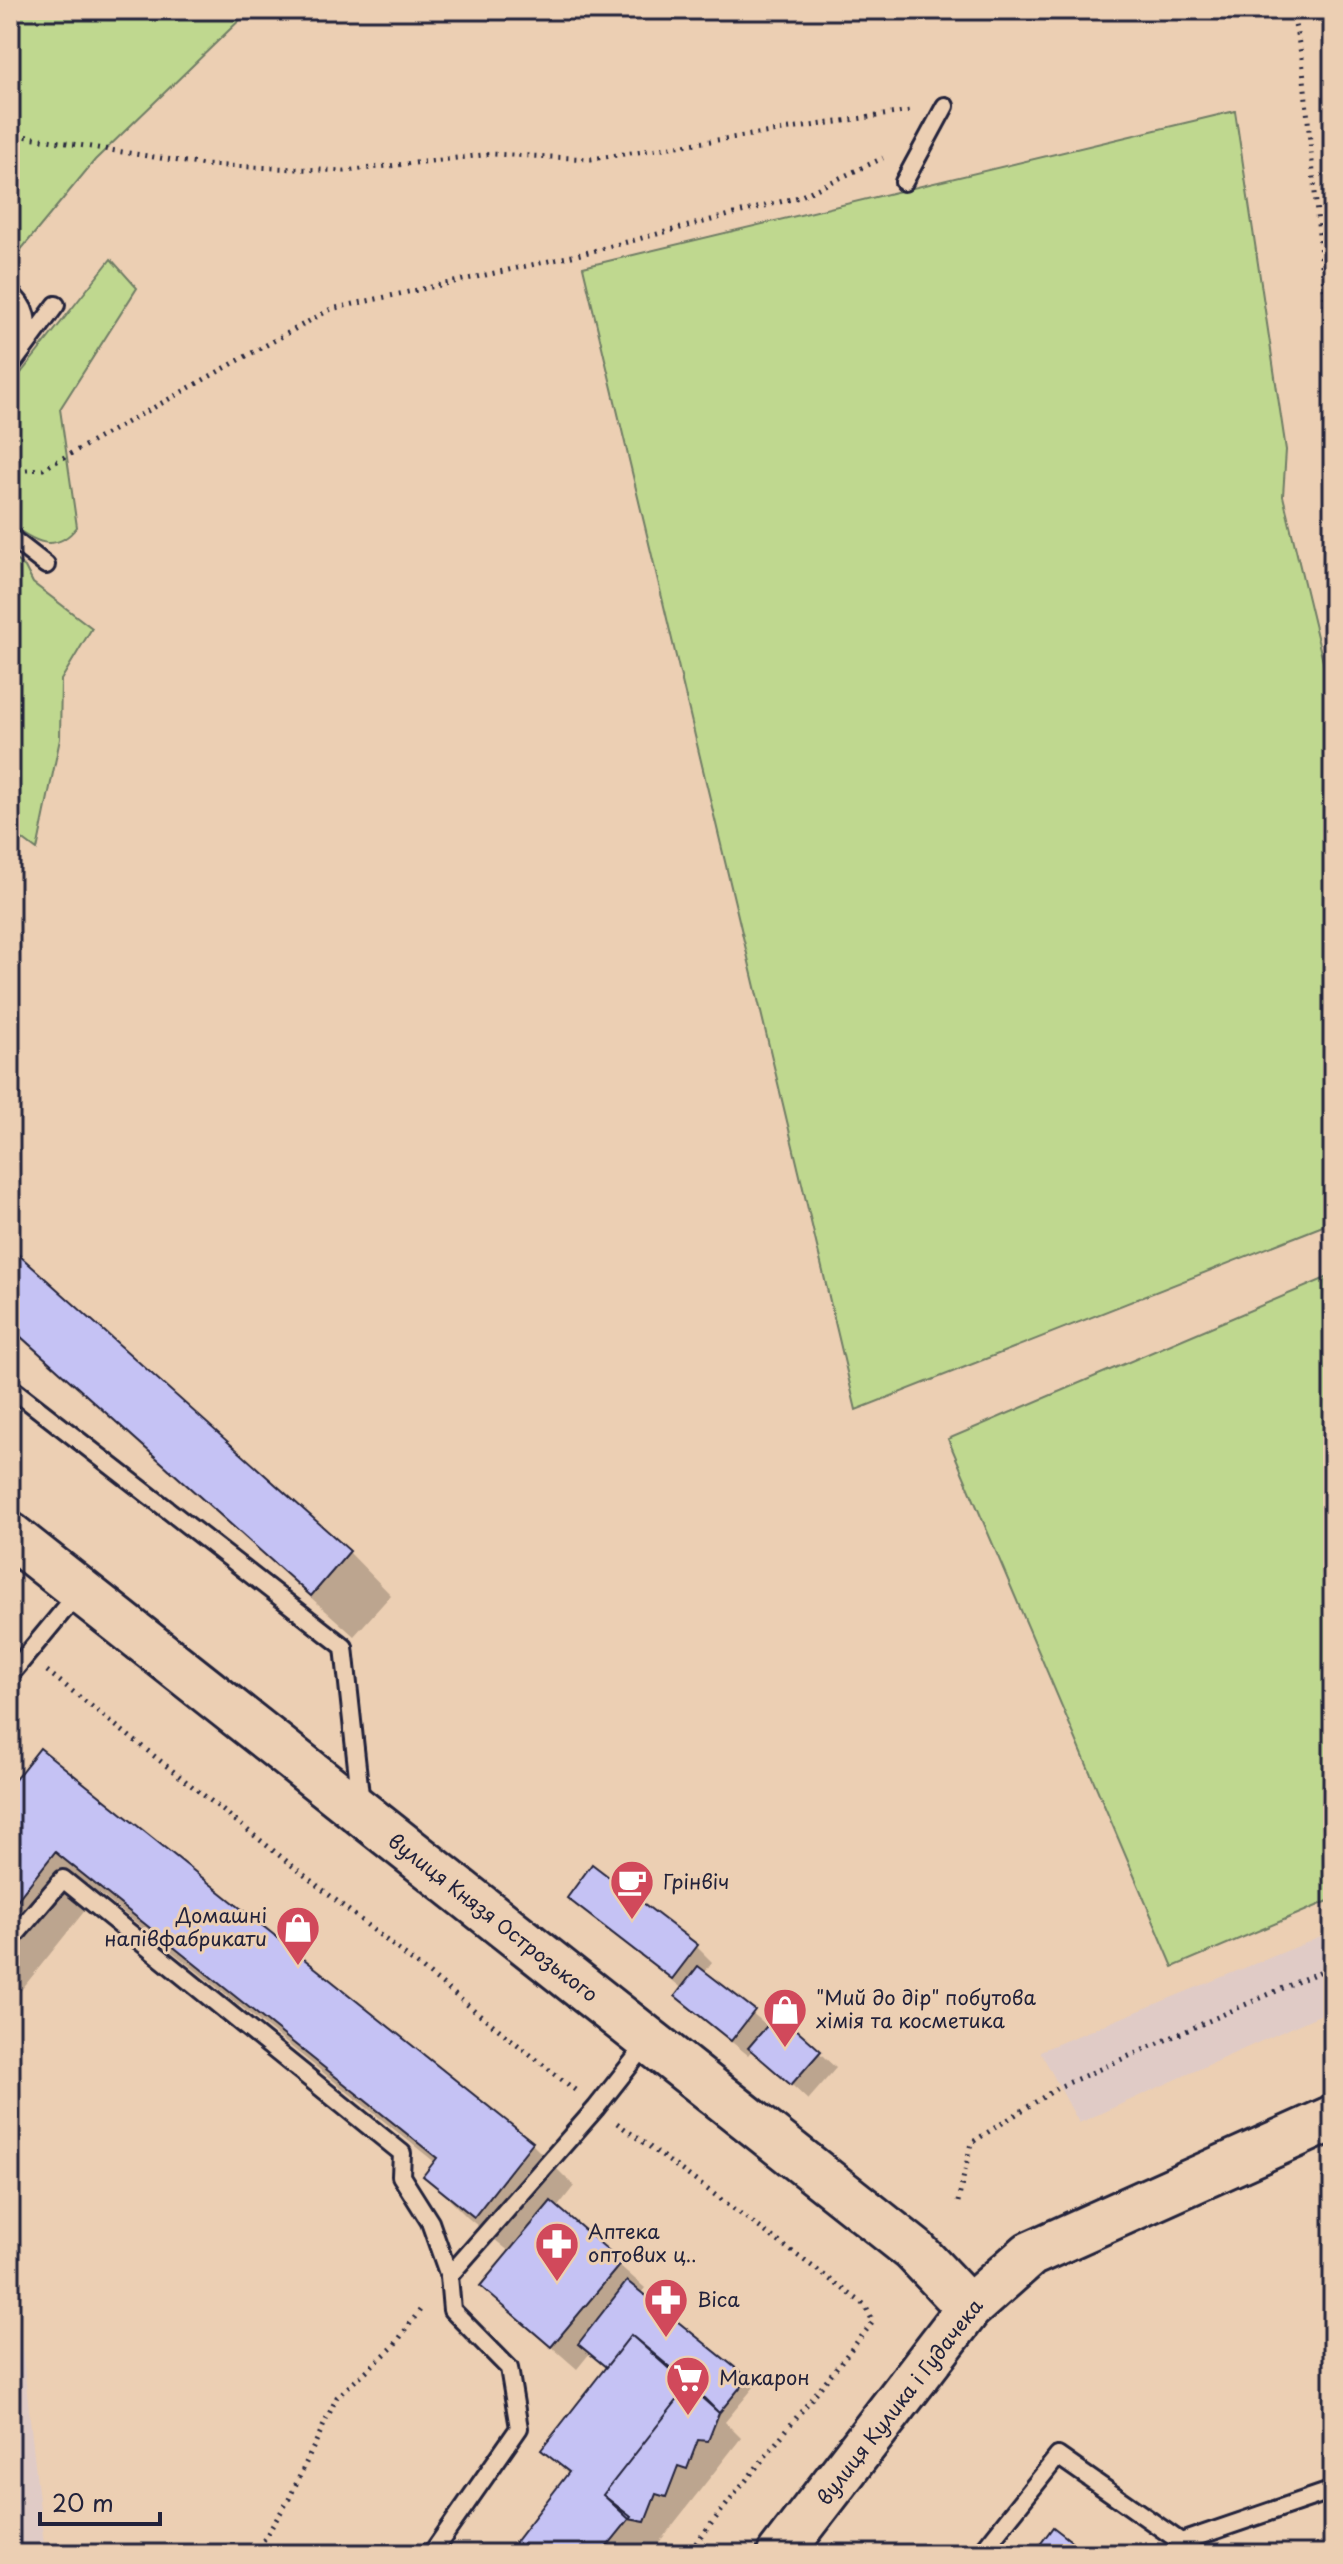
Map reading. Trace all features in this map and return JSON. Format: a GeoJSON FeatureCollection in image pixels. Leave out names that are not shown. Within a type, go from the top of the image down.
{"type":"FeatureCollection","features":[{"type":"Feature","properties":{"kind":"street","name":"вулиця Князя Острозького"},"geometry":{"type":"LineString","coordinates":[[10,1535],[914,2250],[969,2308]]}},
{"type":"Feature","properties":{"kind":"street","name":"вулиця Кулика і Гудачека"},"geometry":{"type":"LineString","coordinates":[[780,2554],[969,2308],[1030,2254],[1333,2118]]}},
{"type":"Feature","properties":{"kind":"lane"},"geometry":{"type":"LineString","coordinates":[[904,182],[945,106]]}},
{"type":"Feature","properties":{"kind":"lane"},"geometry":{"type":"LineString","coordinates":[[10,293],[20,301],[29,319],[27,345]]}},
{"type":"Feature","properties":{"kind":"lane"},"geometry":{"type":"LineString","coordinates":[[10,367],[56,305]]}},
{"type":"Feature","properties":{"kind":"lane"},"geometry":{"type":"LineString","coordinates":[[10,537],[46,565]]}},
{"type":"Feature","properties":{"kind":"lane"},"geometry":{"type":"LineString","coordinates":[[10,1387],[344,1647],[362,1814]]}},
{"type":"Feature","properties":{"kind":"lane"},"geometry":{"type":"LineString","coordinates":[[10,1675],[80,1591]]}},
{"type":"Feature","properties":{"kind":"lane"},"geometry":{"type":"LineString","coordinates":[[10,1941],[63,1879],[402,2153],[401,2176],[430,2222],[449,2276],[452,2310],[509,2368],[519,2428],[434,2550],[426,2554]]}},
{"type":"Feature","properties":{"kind":"lane"},"geometry":{"type":"LineString","coordinates":[[449,2276],[596,2108],[649,2041]]}},
{"type":"Feature","properties":{"kind":"lane"},"geometry":{"type":"LineString","coordinates":[[980,2554],[1058,2456],[1181,2542],[1333,2490]]}},
{"type":"Feature","properties":{"kind":"path"},"geometry":{"type":"LineString","coordinates":[[1292,10],[1302,58],[1333,380]]}},
{"type":"Feature","properties":{"kind":"path"},"geometry":{"type":"LineString","coordinates":[[10,134],[204,165],[345,171],[492,154],[591,159],[945,106]]}},
{"type":"Feature","properties":{"kind":"path"},"geometry":{"type":"LineString","coordinates":[[10,471],[43,469],[331,309],[581,254],[799,197],[888,155]]}},
{"type":"Feature","properties":{"kind":"path"},"geometry":{"type":"LineString","coordinates":[[25,1654],[596,2108],[865,2305],[873,2322],[687,2554]]}},
{"type":"Feature","properties":{"kind":"path"},"geometry":{"type":"LineString","coordinates":[[958,2202],[971,2143],[1059,2087],[1333,1966]]}},
{"type":"Feature","properties":{"kind":"path"},"geometry":{"type":"LineString","coordinates":[[255,2554],[289,2499],[337,2397],[393,2347],[449,2276]]}},
{"type":"Feature","properties":{"kind":"shaded area"},"geometry":{"type":"Polygon","coordinates":[[[1333,1932],[1333,2009],[1079,2123],[1040,2051],[1333,1932]]]}},
{"type":"Feature","properties":{"kind":"shaded area"},"geometry":{"type":"Polygon","coordinates":[[[10,2320],[20,2329],[45,2554],[10,2554],[10,2320]]]}},
{"type":"Feature","properties":{"kind":"green space"},"geometry":{"type":"Polygon","coordinates":[[[10,10],[250,10],[95,160],[10,263],[10,10]]]}},
{"type":"Feature","properties":{"kind":"green space"},"geometry":{"type":"Polygon","coordinates":[[[1235,111],[1286,450],[1283,496],[1333,703],[1333,1222],[856,1410],[583,267],[1235,111]]]}},
{"type":"Feature","properties":{"kind":"green space"},"geometry":{"type":"Polygon","coordinates":[[[111,259],[137,288],[60,409],[77,527],[61,541],[36,540],[10,524],[10,387],[111,259]]]}},
{"type":"Feature","properties":{"kind":"green space"},"geometry":{"type":"Polygon","coordinates":[[[10,556],[25,567],[33,583],[92,628],[61,680],[60,739],[37,850],[10,830],[10,556]]]}},
{"type":"Feature","properties":{"kind":"green space"},"geometry":{"type":"Polygon","coordinates":[[[1333,1275],[1333,1899],[1173,1967],[948,1439],[1333,1275]]]}},
{"type":"Feature","properties":{"kind":"building"},"geometry":{"type":"Polygon","coordinates":[[[10,1247],[350,1551],[311,1596],[10,1327],[10,1247]]]}},
{"type":"Feature","properties":{"kind":"building"},"geometry":{"type":"Polygon","coordinates":[[[40,1748],[533,2142],[474,2217],[423,2176],[437,2158],[55,1852],[10,1909],[10,1786],[40,1748]]]}},
{"type":"Feature","properties":{"kind":"building","name":"Грінвіч"},"geometry":{"type":"Polygon","coordinates":[[[592,1864],[698,1945],[672,1979],[567,1898],[592,1864]]]}},
{"type":"Feature","properties":{"kind":"building"},"geometry":{"type":"Polygon","coordinates":[[[698,1966],[755,2010],[731,2041],[675,1996],[698,1966]]]}},
{"type":"Feature","properties":{"kind":"building","name":"\"Мий до дір\" побутова хімія та косметика"},"geometry":{"type":"Polygon","coordinates":[[[778,2013],[821,2051],[791,2085],[748,2048],[778,2013]]]}},
{"type":"Feature","properties":{"kind":"building"},"geometry":{"type":"Polygon","coordinates":[[[551,2201],[622,2262],[551,2347],[480,2286],[551,2201]]]}},
{"type":"Feature","properties":{"kind":"building"},"geometry":{"type":"Polygon","coordinates":[[[627,2281],[748,2378],[719,2413],[631,2335],[606,2367],[578,2344],[627,2281]]]}},
{"type":"Feature","properties":{"kind":"building"},"geometry":{"type":"Polygon","coordinates":[[[631,2335],[690,2384],[603,2495],[631,2517],[601,2554],[506,2554],[569,2472],[541,2450],[631,2335]]]}},
{"type":"Feature","properties":{"kind":"building"},"geometry":{"type":"Polygon","coordinates":[[[690,2384],[719,2413],[708,2441],[698,2440],[687,2469],[678,2466],[666,2497],[656,2494],[645,2522],[629,2519],[603,2495],[690,2384]]]}},
{"type":"Feature","properties":{"kind":"building"},"geometry":{"type":"Polygon","coordinates":[[[1053,2527],[1088,2554],[1033,2554],[1053,2527]]]}},
{"type":"Feature","properties":{"kind":"place","name":"Грінвіч"},"geometry":{"type":"Point","coordinates":[632,1921]}},
{"type":"Feature","properties":{"kind":"place","name":"Домашні напівфабрикати"},"geometry":{"type":"Point","coordinates":[298,1967]}},
{"type":"Feature","properties":{"kind":"place","name":"\"Мий до дір\" побутова хімія та косметика"},"geometry":{"type":"Point","coordinates":[785,2049]}},
{"type":"Feature","properties":{"kind":"place","name":"Аптека оптових ц‥"},"geometry":{"type":"Point","coordinates":[557,2283]}},
{"type":"Feature","properties":{"kind":"place","name":"Віса"},"geometry":{"type":"Point","coordinates":[666,2339]}},
{"type":"Feature","properties":{"kind":"place","name":"Макарон"},"geometry":{"type":"Point","coordinates":[688,2417]}}]}
